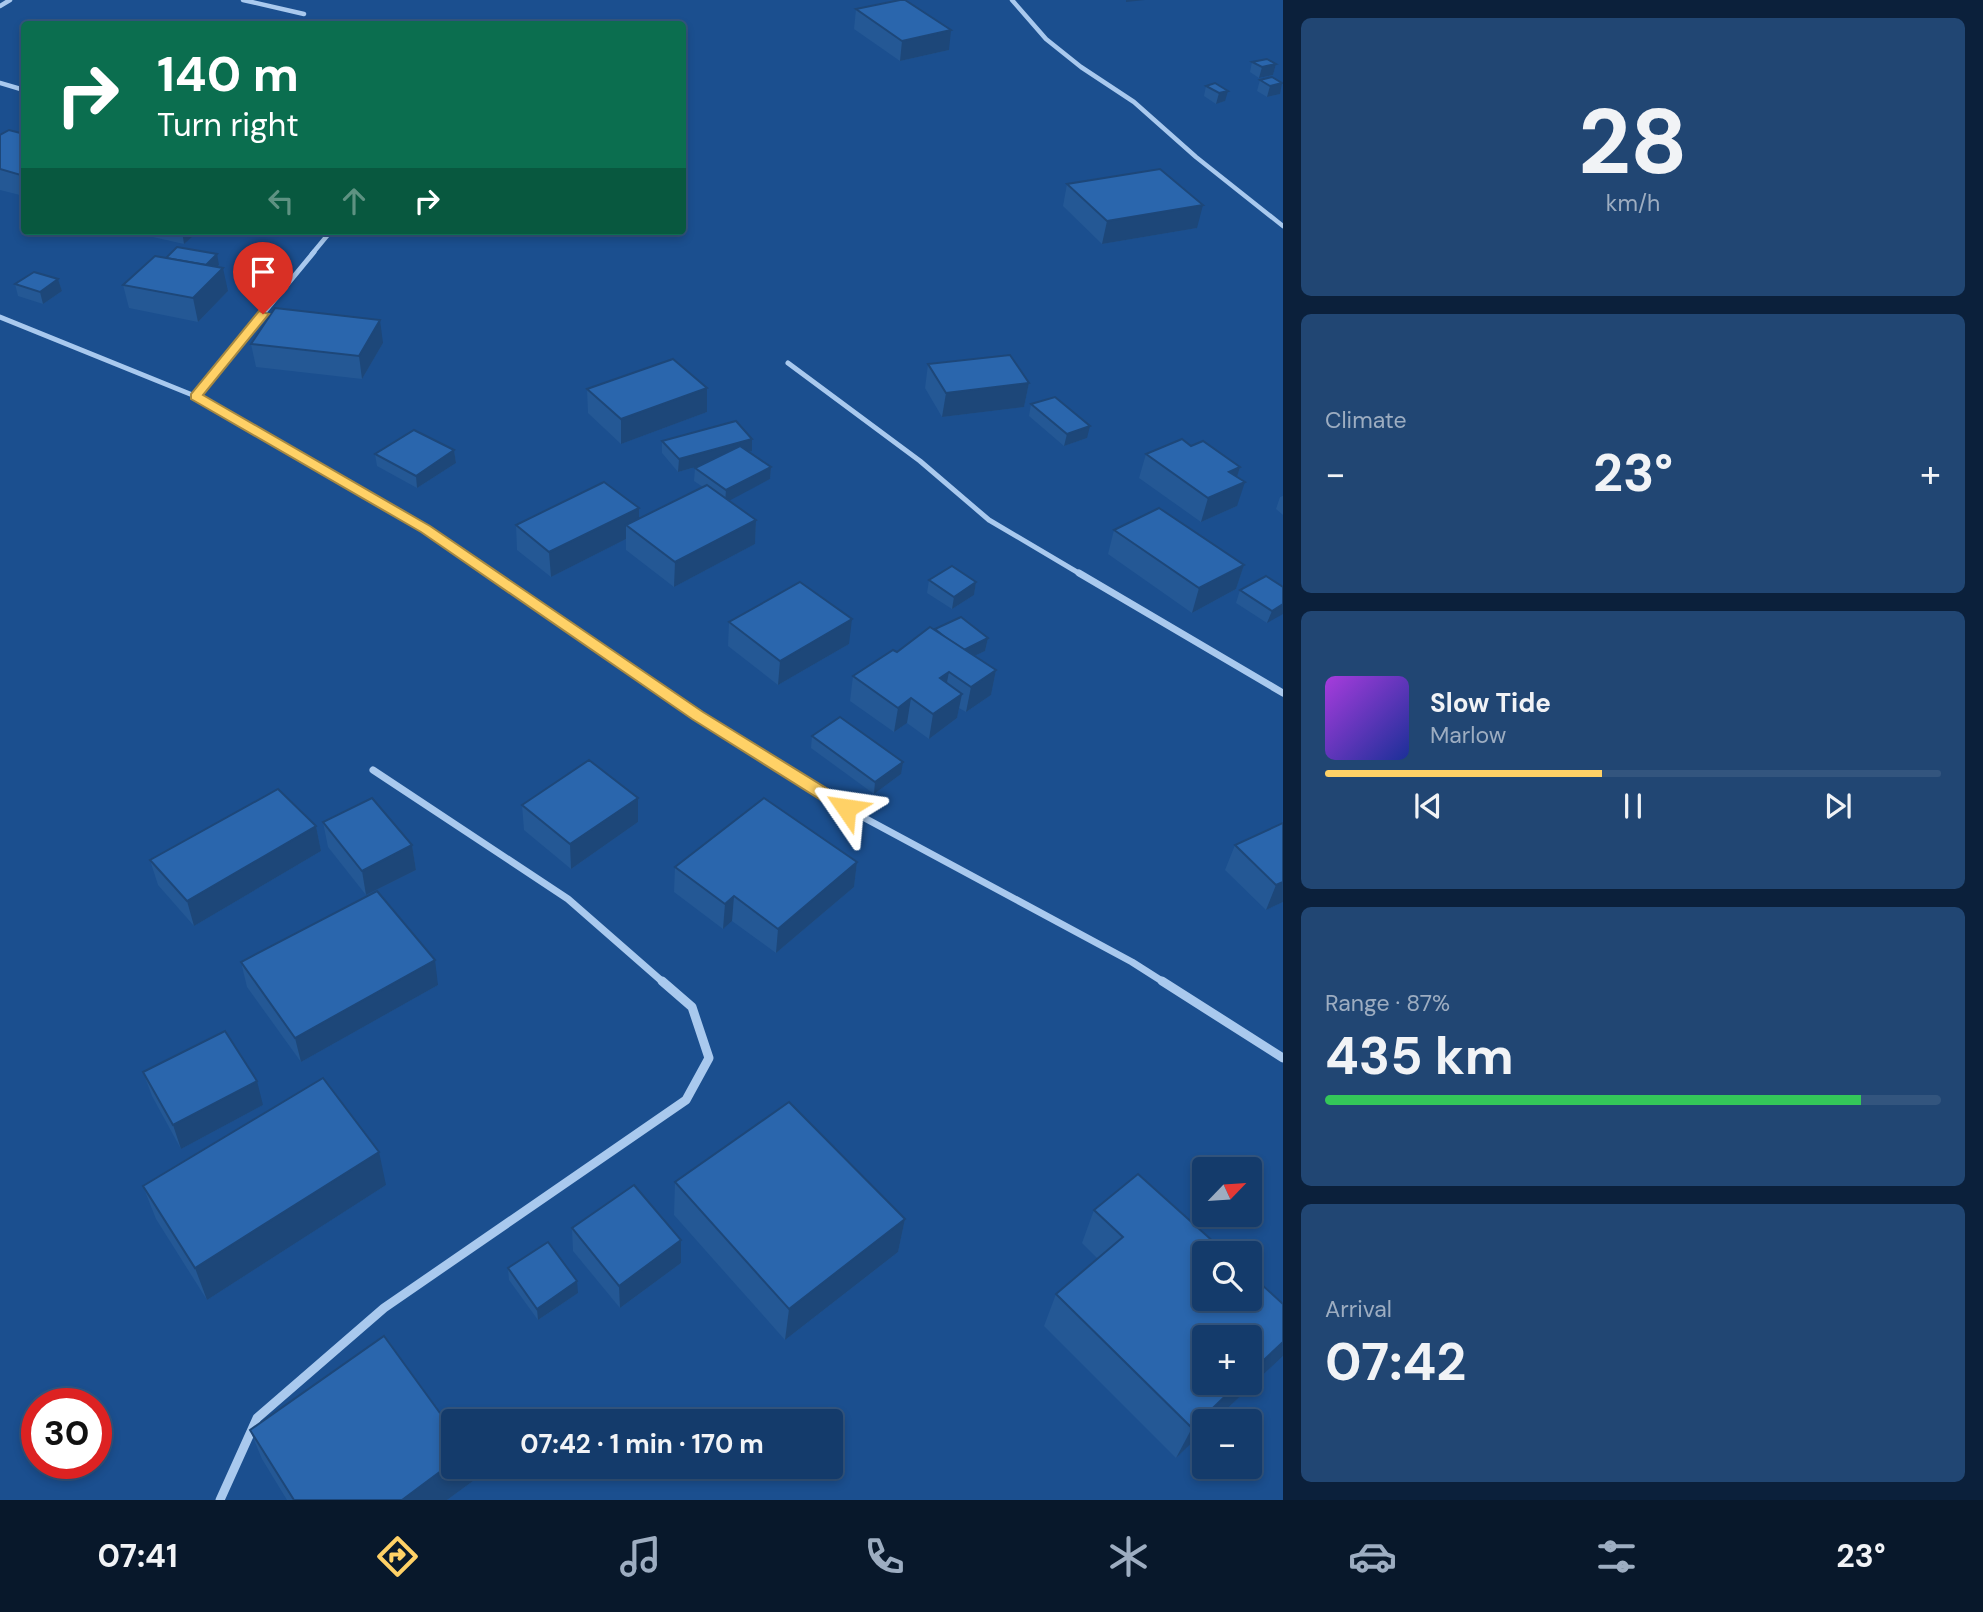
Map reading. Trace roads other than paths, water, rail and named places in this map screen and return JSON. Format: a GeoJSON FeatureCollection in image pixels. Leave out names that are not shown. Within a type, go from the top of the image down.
{"type":"FeatureCollection","features":[{"type":"Feature","properties":{"kind":"street"},"geometry":{"type":"LineString","coordinates":[[0,6],[10,0]]}},
{"type":"Feature","properties":{"kind":"street"},"geometry":{"type":"LineString","coordinates":[[243,0],[304,14]]}},
{"type":"Feature","properties":{"kind":"street"},"geometry":{"type":"LineString","coordinates":[[1012,0],[1046,39],[1081,67],[1134,102],[1196,157],[1283,226]]}},
{"type":"Feature","properties":{"kind":"street"},"geometry":{"type":"LineString","coordinates":[[0,83],[21,89]]}},
{"type":"Feature","properties":{"kind":"street"},"geometry":{"type":"LineString","coordinates":[[195,396],[328,235]]}},
{"type":"Feature","properties":{"kind":"street"},"geometry":{"type":"LineString","coordinates":[[0,317],[195,396],[426,529],[697,716],[846,808],[1132,962],[1190,996],[1283,1058]]}},
{"type":"Feature","properties":{"kind":"street"},"geometry":{"type":"LineString","coordinates":[[788,363],[920,461],[989,520],[1283,693]]}},
{"type":"Feature","properties":{"kind":"street"},"geometry":{"type":"LineString","coordinates":[[220,1500],[257,1418],[384,1308],[686,1100],[709,1058],[692,1007],[568,899],[373,771]]}}]}
